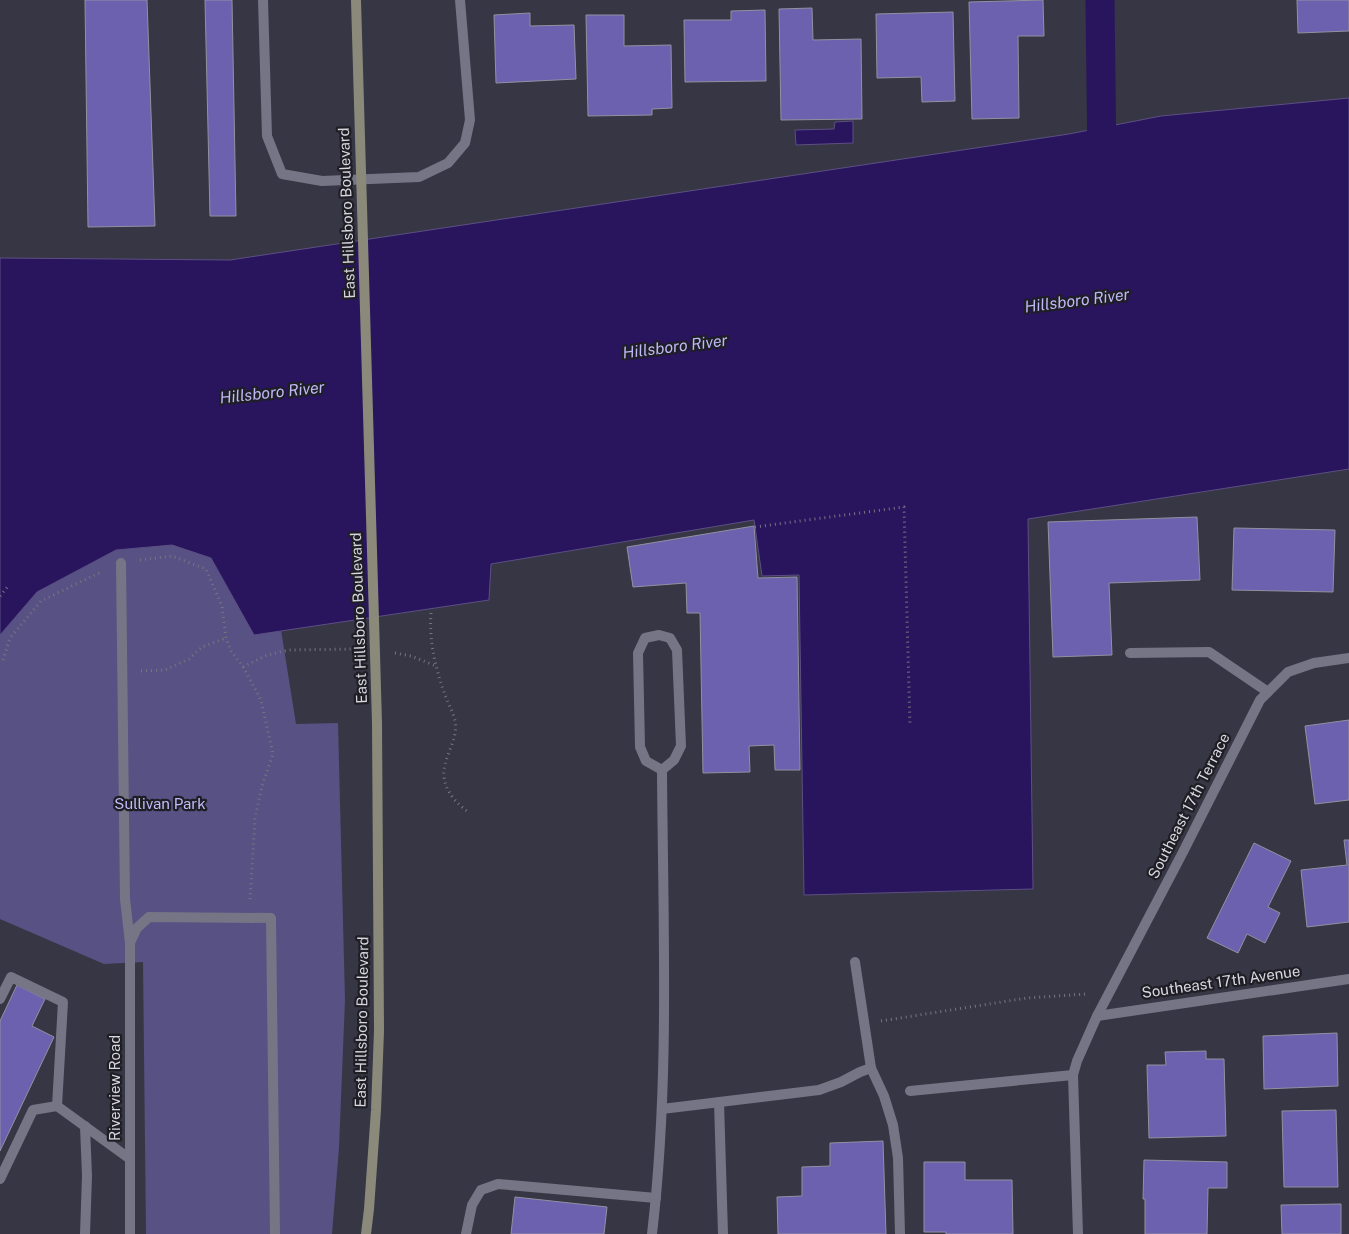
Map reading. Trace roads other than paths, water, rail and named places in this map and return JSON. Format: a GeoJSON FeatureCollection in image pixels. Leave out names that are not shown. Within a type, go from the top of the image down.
{"type":"FeatureCollection","features":[{"type":"Feature","properties":{"kind":"main road","name":"East Hillsboro Boulevard"},"geometry":{"type":"LineString","coordinates":[[356,0],[377,722],[379,1031],[376,1110],[366,1234]]}},
{"type":"Feature","properties":{"kind":"street"},"geometry":{"type":"LineString","coordinates":[[263,0],[268,136],[282,174],[322,181],[419,177],[448,163],[465,143],[470,120],[460,0]]}},
{"type":"Feature","properties":{"kind":"street","name":"Riverview Road"},"geometry":{"type":"LineString","coordinates":[[121,563],[125,899],[130,943],[130,1234]]}},
{"type":"Feature","properties":{"kind":"street"},"geometry":{"type":"LineString","coordinates":[[659,635],[670,638],[677,650],[681,746],[674,760],[662,770],[646,761],[640,747],[638,653],[645,638],[659,635]]}},
{"type":"Feature","properties":{"kind":"street"},"geometry":{"type":"LineString","coordinates":[[1130,653],[1209,652],[1268,692]]}},
{"type":"Feature","properties":{"kind":"street","name":"Southeast 17th Terrace"},"geometry":{"type":"LineString","coordinates":[[1073,1075],[1097,1016],[1260,700],[1288,672],[1314,663],[1349,658]]}},
{"type":"Feature","properties":{"kind":"street"},"geometry":{"type":"LineString","coordinates":[[652,1234],[662,1109],[664,1049],[662,770]]}},
{"type":"Feature","properties":{"kind":"street"},"geometry":{"type":"LineString","coordinates":[[130,943],[138,928],[150,917],[271,918],[275,1234]]}},
{"type":"Feature","properties":{"kind":"street"},"geometry":{"type":"LineString","coordinates":[[855,962],[871,1068],[884,1096],[893,1125],[898,1158],[900,1234]]}},
{"type":"Feature","properties":{"kind":"street"},"geometry":{"type":"LineString","coordinates":[[0,999],[11,977],[62,1002],[57,1106]]}},
{"type":"Feature","properties":{"kind":"street","name":"Southeast 17th Avenue"},"geometry":{"type":"LineString","coordinates":[[1097,1016],[1349,979]]}},
{"type":"Feature","properties":{"kind":"street"},"geometry":{"type":"LineString","coordinates":[[662,1109],[819,1090],[871,1068]]}},
{"type":"Feature","properties":{"kind":"street"},"geometry":{"type":"LineString","coordinates":[[910,1092],[1073,1075],[1078,1234]]}},
{"type":"Feature","properties":{"kind":"street"},"geometry":{"type":"LineString","coordinates":[[719,1102],[723,1234]]}},
{"type":"Feature","properties":{"kind":"street"},"geometry":{"type":"LineString","coordinates":[[0,1179],[33,1110],[57,1106],[130,1159]]}},
{"type":"Feature","properties":{"kind":"street"},"geometry":{"type":"LineString","coordinates":[[85,1126],[87,1176],[85,1234]]}},
{"type":"Feature","properties":{"kind":"street"},"geometry":{"type":"LineString","coordinates":[[466,1234],[472,1205],[481,1190],[498,1184],[656,1198]]}},
{"type":"Feature","properties":{"kind":"water","name":"Hillsboro River"},"geometry":{"type":"Polygon","coordinates":[[[1349,98],[1349,469],[1028,519],[1033,889],[804,895],[799,575],[762,576],[754,520],[491,564],[489,600],[254,635],[211,558],[172,545],[116,550],[37,592],[0,635],[0,258],[230,260],[1069,134],[1161,116],[1349,98]]]}},
{"type":"Feature","properties":{"kind":"water"},"geometry":{"type":"Polygon","coordinates":[[[853,121],[853,143],[796,145],[795,130],[834,129],[835,122],[853,121]]]}},
{"type":"Feature","properties":{"kind":"waterway"},"geometry":{"type":"LineString","coordinates":[[1100,0],[1102,168]]}},
{"type":"Feature","properties":{"kind":"park label","name":"Sullivan Park"},"geometry":{"type":"Point","coordinates":[160,804]}}]}
